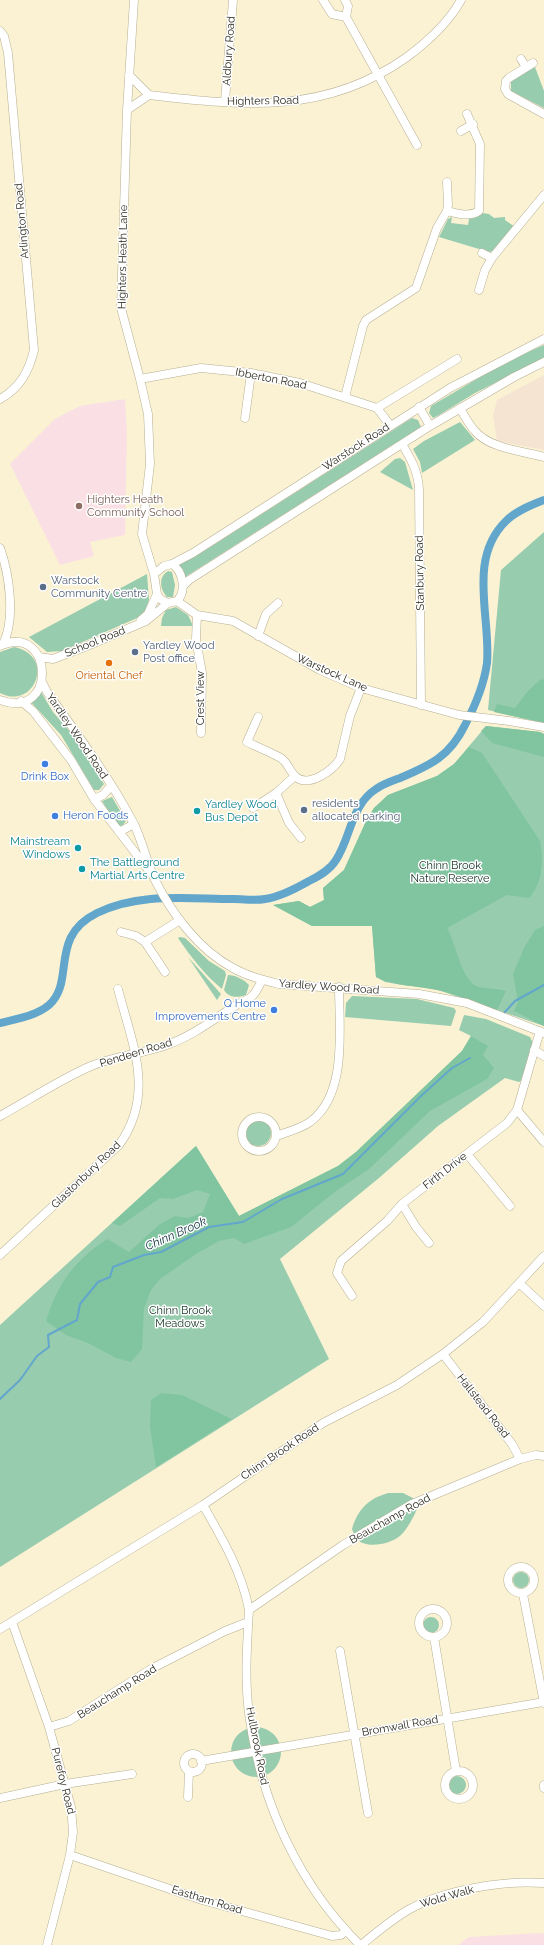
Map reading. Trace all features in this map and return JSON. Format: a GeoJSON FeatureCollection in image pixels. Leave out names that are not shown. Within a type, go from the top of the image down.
{"type":"FeatureCollection","features":[{"type":"Feature","properties":{"kind":"street","name":"Highters Heath Lane"},"geometry":{"type":"LineString","coordinates":[[134,0],[127,110],[121,308],[148,414],[150,464],[142,531],[148,557],[154,574]]}},
{"type":"Feature","properties":{"kind":"street","name":"Aldbury Road"},"geometry":{"type":"LineString","coordinates":[[225,101],[233,0]]}},
{"type":"Feature","properties":{"kind":"street"},"geometry":{"type":"LineString","coordinates":[[323,0],[332,14],[346,17]]}},
{"type":"Feature","properties":{"kind":"street"},"geometry":{"type":"LineString","coordinates":[[345,0],[348,6],[346,17],[417,145]]}},
{"type":"Feature","properties":{"kind":"street","name":"Highters Road"},"geometry":{"type":"LineString","coordinates":[[149,95],[197,101],[284,103],[331,95],[378,76],[419,48],[439,28],[461,0]]}},
{"type":"Feature","properties":{"kind":"street","name":"Arlington Road"},"geometry":{"type":"LineString","coordinates":[[0,31],[4,36],[8,53],[34,350],[30,366],[22,381],[10,394],[0,399]]}},
{"type":"Feature","properties":{"kind":"street"},"geometry":{"type":"LineString","coordinates":[[527,63],[506,81],[506,89],[508,94],[544,114]]}},
{"type":"Feature","properties":{"kind":"street"},"geometry":{"type":"LineString","coordinates":[[127,110],[149,95],[129,75]]}},
{"type":"Feature","properties":{"kind":"street"},"geometry":{"type":"LineString","coordinates":[[447,211],[465,215],[474,215],[479,211],[480,144],[473,124],[467,114]]}},
{"type":"Feature","properties":{"kind":"street"},"geometry":{"type":"LineString","coordinates":[[461,131],[473,124]]}},
{"type":"Feature","properties":{"kind":"street"},"geometry":{"type":"LineString","coordinates":[[345,397],[363,326],[371,317],[416,288],[437,228],[447,211],[447,182]]}},
{"type":"Feature","properties":{"kind":"street"},"geometry":{"type":"LineString","coordinates":[[479,290],[485,270],[492,258],[544,195]]}},
{"type":"Feature","properties":{"kind":"street"},"geometry":{"type":"LineString","coordinates":[[482,253],[492,258]]}},
{"type":"Feature","properties":{"kind":"street","name":"Warstock Road"},"geometry":{"type":"LineString","coordinates":[[168,565],[193,553],[419,407],[506,357],[544,339]]}},
{"type":"Feature","properties":{"kind":"street"},"geometry":{"type":"LineString","coordinates":[[390,425],[377,408],[447,370],[458,359]]}},
{"type":"Feature","properties":{"kind":"street","name":"Warstock Road"},"geometry":{"type":"LineString","coordinates":[[183,586],[189,580],[430,426],[544,362]]}},
{"type":"Feature","properties":{"kind":"street","name":"Ibberton Road"},"geometry":{"type":"LineString","coordinates":[[140,379],[201,368],[251,373],[300,383],[377,408]]}},
{"type":"Feature","properties":{"kind":"street"},"geometry":{"type":"LineString","coordinates":[[245,418],[251,373]]}},
{"type":"Feature","properties":{"kind":"street"},"geometry":{"type":"LineString","coordinates":[[419,407],[430,426]]}},
{"type":"Feature","properties":{"kind":"street"},"geometry":{"type":"LineString","coordinates":[[460,408],[474,431],[483,439],[501,446],[544,457]]}},
{"type":"Feature","properties":{"kind":"street","name":"Stanbury Road"},"geometry":{"type":"LineString","coordinates":[[402,444],[413,463],[419,484],[421,705]]}},
{"type":"Feature","properties":{"kind":"street"},"geometry":{"type":"LineString","coordinates":[[0,548],[7,572],[10,603],[9,626],[2,645],[18,643],[31,648],[39,657],[43,671],[42,682],[33,695],[21,701],[12,702],[0,700]]}},
{"type":"Feature","properties":{"kind":"street"},"geometry":{"type":"LineString","coordinates":[[148,557],[168,565],[180,574],[183,586],[182,595],[177,601],[168,603],[160,599],[156,594],[154,574],[168,565]]}},
{"type":"Feature","properties":{"kind":"street","name":"School Road"},"geometry":{"type":"LineString","coordinates":[[136,625],[148,614],[156,594]]}},
{"type":"Feature","properties":{"kind":"street","name":"Warstock Lane"},"geometry":{"type":"LineString","coordinates":[[177,601],[197,615],[232,622],[320,670],[361,688],[459,715],[544,727]]}},
{"type":"Feature","properties":{"kind":"street","name":"School Road"},"geometry":{"type":"LineString","coordinates":[[43,671],[53,659],[146,621],[168,603]]}},
{"type":"Feature","properties":{"kind":"street"},"geometry":{"type":"LineString","coordinates":[[258,636],[266,614],[278,603]]}},
{"type":"Feature","properties":{"kind":"street","name":"Crest View"},"geometry":{"type":"LineString","coordinates":[[197,615],[196,639],[202,673],[201,733]]}},
{"type":"Feature","properties":{"kind":"street"},"geometry":{"type":"LineString","coordinates":[[9,626],[18,643]]}},
{"type":"Feature","properties":{"kind":"street","name":"School Road"},"geometry":{"type":"LineString","coordinates":[[39,657],[53,659]]}},
{"type":"Feature","properties":{"kind":"street","name":"Yardley Wood Road"},"geometry":{"type":"LineString","coordinates":[[42,682],[46,692],[94,756],[134,824],[146,850],[154,878]]}},
{"type":"Feature","properties":{"kind":"street"},"geometry":{"type":"LineString","coordinates":[[258,718],[247,742],[282,759],[291,768],[295,776],[302,781],[310,780],[324,774],[337,764],[340,759],[346,739],[350,716],[361,688]]}},
{"type":"Feature","properties":{"kind":"street","name":"Yardley Wood Road"},"geometry":{"type":"LineString","coordinates":[[21,701],[33,711],[71,760],[94,799],[154,878],[180,920],[198,942],[233,968],[262,980],[300,987],[339,987],[419,994],[467,1003],[542,1032]]}},
{"type":"Feature","properties":{"kind":"street"},"geometry":{"type":"LineString","coordinates":[[253,808],[276,793],[295,776]]}},
{"type":"Feature","properties":{"kind":"street"},"geometry":{"type":"LineString","coordinates":[[94,799],[103,795],[111,786]]}},
{"type":"Feature","properties":{"kind":"street"},"geometry":{"type":"LineString","coordinates":[[276,793],[290,823],[301,838]]}},
{"type":"Feature","properties":{"kind":"street"},"geometry":{"type":"LineString","coordinates":[[119,832],[134,824]]}},
{"type":"Feature","properties":{"kind":"street"},"geometry":{"type":"LineString","coordinates":[[145,942],[180,920]]}},
{"type":"Feature","properties":{"kind":"street"},"geometry":{"type":"LineString","coordinates":[[121,932],[136,936],[145,942],[165,972]]}},
{"type":"Feature","properties":{"kind":"street","name":"Pendeen Road"},"geometry":{"type":"LineString","coordinates":[[0,1116],[89,1067],[163,1046],[201,1028],[232,1007],[254,996],[262,980]]}},
{"type":"Feature","properties":{"kind":"street"},"geometry":{"type":"LineString","coordinates":[[276,1136],[274,1125],[264,1117],[253,1118],[248,1121],[242,1131],[242,1136],[246,1146],[256,1151],[267,1149],[271,1146],[276,1136],[309,1123],[321,1112],[331,1094],[338,1069],[339,987]]}},
{"type":"Feature","properties":{"kind":"street","name":"Glastonbury Road"},"geometry":{"type":"LineString","coordinates":[[0,1256],[119,1145],[128,1132],[137,1111],[140,1080],[118,988]]}},
{"type":"Feature","properties":{"kind":"street","name":"Firth Drive"},"geometry":{"type":"LineString","coordinates":[[352,1296],[337,1273],[341,1262],[387,1222],[402,1204],[507,1123],[517,1110],[534,1050],[542,1032]]}},
{"type":"Feature","properties":{"kind":"street"},"geometry":{"type":"LineString","coordinates":[[534,1050],[544,1056]]}},
{"type":"Feature","properties":{"kind":"street"},"geometry":{"type":"LineString","coordinates":[[517,1110],[544,1142]]}},
{"type":"Feature","properties":{"kind":"street"},"geometry":{"type":"LineString","coordinates":[[467,1154],[510,1206]]}},
{"type":"Feature","properties":{"kind":"street"},"geometry":{"type":"LineString","coordinates":[[402,1204],[416,1227],[429,1243]]}},
{"type":"Feature","properties":{"kind":"street","name":"Chinn Brook Road"},"geometry":{"type":"LineString","coordinates":[[0,1629],[203,1505],[323,1423],[397,1385],[443,1354],[483,1322],[544,1256]]}},
{"type":"Feature","properties":{"kind":"street"},"geometry":{"type":"LineString","coordinates":[[519,1283],[544,1306]]}},
{"type":"Feature","properties":{"kind":"street","name":"Hallstead Road"},"geometry":{"type":"LineString","coordinates":[[443,1354],[512,1444],[520,1459]]}},
{"type":"Feature","properties":{"kind":"street","name":"Beauchamp Road"},"geometry":{"type":"LineString","coordinates":[[249,1610],[343,1545],[412,1504],[520,1459],[544,1456]]}},
{"type":"Feature","properties":{"kind":"street","name":"Hullbrook Road"},"geometry":{"type":"LineString","coordinates":[[203,1505],[229,1551],[247,1598],[249,1610],[247,1690],[256,1752],[267,1797],[300,1868],[320,1899],[346,1931],[361,1945]]}},
{"type":"Feature","properties":{"kind":"street"},"geometry":{"type":"LineString","coordinates":[[523,1594],[544,1702]]}},
{"type":"Feature","properties":{"kind":"street","name":"Purefoy Road"},"geometry":{"type":"LineString","coordinates":[[12,1622],[49,1727],[71,1807],[73,1832],[70,1855],[47,1945]]}},
{"type":"Feature","properties":{"kind":"street","name":"Beauchamp Road"},"geometry":{"type":"LineString","coordinates":[[49,1727],[68,1721],[151,1669],[225,1631],[248,1622]]}},
{"type":"Feature","properties":{"kind":"street"},"geometry":{"type":"LineString","coordinates":[[434,1637],[456,1771]]}},
{"type":"Feature","properties":{"kind":"street"},"geometry":{"type":"LineString","coordinates":[[340,1651],[368,1813]]}},
{"type":"Feature","properties":{"kind":"street","name":"Bromwall Road"},"geometry":{"type":"LineString","coordinates":[[201,1761],[544,1702]]}},
{"type":"Feature","properties":{"kind":"street"},"geometry":{"type":"LineString","coordinates":[[188,1797],[189,1771],[184,1764],[187,1756],[196,1754],[201,1761],[200,1769],[195,1772],[189,1771]]}},
{"type":"Feature","properties":{"kind":"street"},"geometry":{"type":"LineString","coordinates":[[0,1798],[65,1784],[132,1774]]}},
{"type":"Feature","properties":{"kind":"street","name":"Eastham Road"},"geometry":{"type":"LineString","coordinates":[[70,1855],[202,1900],[332,1936],[341,1935],[346,1931]]}},
{"type":"Feature","properties":{"kind":"street","name":"Wold Walk"},"geometry":{"type":"LineString","coordinates":[[361,1945],[380,1929],[408,1910],[431,1900],[472,1889],[514,1883],[544,1883]]}},
{"type":"Feature","properties":{"kind":"shaded area"},"geometry":{"type":"Polygon","coordinates":[[[544,375],[544,450],[497,441],[493,416],[497,400],[544,375]]]}},
{"type":"Feature","properties":{"kind":"shaded area","name":"Highters Heath Community School"},"geometry":{"type":"Polygon","coordinates":[[[125,399],[127,434],[125,535],[90,542],[94,556],[60,565],[10,464],[55,419],[80,406],[125,399]]]}},
{"type":"Feature","properties":{"kind":"shaded area"},"geometry":{"type":"Polygon","coordinates":[[[544,1934],[544,1945],[458,1945],[469,1937],[544,1934]]]}},
{"type":"Feature","properties":{"kind":"green space"},"geometry":{"type":"Polygon","coordinates":[[[535,67],[544,91],[544,108],[511,91],[511,81],[535,67]]]}},
{"type":"Feature","properties":{"kind":"green space"},"geometry":{"type":"Polygon","coordinates":[[[482,213],[489,214],[494,218],[505,217],[505,220],[515,227],[493,251],[489,252],[439,237],[448,219],[452,217],[451,223],[468,225],[469,219],[475,218],[482,213]]]}},
{"type":"Feature","properties":{"kind":"green space"},"geometry":{"type":"Polygon","coordinates":[[[544,345],[544,358],[475,393],[433,418],[429,413],[431,406],[509,360],[544,345]]]}},
{"type":"Feature","properties":{"kind":"green space"},"geometry":{"type":"Polygon","coordinates":[[[412,418],[418,420],[421,427],[185,577],[178,565],[215,544],[412,418]]]}},
{"type":"Feature","properties":{"kind":"green space"},"geometry":{"type":"Polygon","coordinates":[[[460,422],[475,440],[422,473],[420,462],[413,449],[424,441],[460,422]]]}},
{"type":"Feature","properties":{"kind":"green space"},"geometry":{"type":"Polygon","coordinates":[[[400,458],[405,462],[413,490],[380,472],[395,459],[400,458]]]}},
{"type":"Feature","properties":{"kind":"green space"},"geometry":{"type":"Polygon","coordinates":[[[544,532],[544,723],[488,710],[501,570],[544,532]]]}},
{"type":"Feature","properties":{"kind":"green space"},"geometry":{"type":"Polygon","coordinates":[[[168,571],[172,572],[175,585],[173,597],[167,597],[161,583],[163,576],[168,571]]]}},
{"type":"Feature","properties":{"kind":"green space"},"geometry":{"type":"Polygon","coordinates":[[[147,574],[149,600],[144,615],[62,651],[47,652],[29,637],[147,574]]]}},
{"type":"Feature","properties":{"kind":"green space"},"geometry":{"type":"Polygon","coordinates":[[[176,607],[188,615],[193,626],[161,626],[162,618],[166,610],[176,607]]]}},
{"type":"Feature","properties":{"kind":"green space"},"geometry":{"type":"Polygon","coordinates":[[[14,647],[27,652],[35,661],[37,670],[36,680],[31,689],[23,695],[12,697],[0,693],[0,652],[14,647]]]}},
{"type":"Feature","properties":{"kind":"green space"},"geometry":{"type":"Polygon","coordinates":[[[541,679],[544,680],[544,723],[494,712],[497,704],[515,708],[528,691],[541,679]]]}},
{"type":"Feature","properties":{"kind":"green space"},"geometry":{"type":"Polygon","coordinates":[[[41,692],[53,712],[72,734],[104,784],[99,790],[94,790],[61,735],[30,701],[41,692]]]}},
{"type":"Feature","properties":{"kind":"green space","name":"Chinn Brook Nature Reserve"},"geometry":{"type":"Polygon","coordinates":[[[486,726],[540,732],[544,734],[544,1026],[438,990],[385,982],[376,977],[372,926],[312,926],[273,905],[299,901],[310,907],[324,900],[323,888],[344,870],[367,819],[374,808],[388,795],[437,776],[454,764],[486,726]]]}},
{"type":"Feature","properties":{"kind":"green space"},"geometry":{"type":"Polygon","coordinates":[[[486,726],[540,732],[544,734],[544,757],[492,743],[481,731],[486,726]]]}},
{"type":"Feature","properties":{"kind":"green space","name":"Chinn Brook Nature Reserve"},"geometry":{"type":"Polygon","coordinates":[[[469,747],[482,753],[540,841],[542,856],[540,878],[534,892],[529,898],[507,895],[447,928],[463,970],[473,984],[479,987],[506,991],[497,1010],[444,992],[429,988],[391,983],[376,977],[372,926],[312,926],[273,905],[299,901],[310,907],[324,900],[323,888],[344,870],[367,819],[374,808],[388,795],[437,776],[454,764],[469,747]]]}},
{"type":"Feature","properties":{"kind":"green space"},"geometry":{"type":"Polygon","coordinates":[[[112,797],[126,821],[122,826],[113,819],[102,801],[112,797]]]}},
{"type":"Feature","properties":{"kind":"green space"},"geometry":{"type":"Polygon","coordinates":[[[544,926],[544,1026],[514,1011],[518,1002],[513,974],[524,948],[535,930],[544,926]]]}},
{"type":"Feature","properties":{"kind":"green space"},"geometry":{"type":"Polygon","coordinates":[[[178,938],[185,938],[209,961],[225,971],[226,975],[222,989],[193,959],[178,938]]]}},
{"type":"Feature","properties":{"kind":"green space"},"geometry":{"type":"Polygon","coordinates":[[[188,957],[221,994],[217,1000],[188,957]]]}},
{"type":"Feature","properties":{"kind":"green space"},"geometry":{"type":"Polygon","coordinates":[[[228,975],[240,978],[249,985],[246,995],[234,997],[226,993],[224,990],[228,975]]]}},
{"type":"Feature","properties":{"kind":"green space"},"geometry":{"type":"Polygon","coordinates":[[[352,996],[417,999],[454,1008],[456,1011],[451,1026],[345,1017],[346,1003],[352,996]]]}},
{"type":"Feature","properties":{"kind":"green space","name":"Chinn Brook Meadows"},"geometry":{"type":"Polygon","coordinates":[[[464,1015],[486,1019],[530,1037],[533,1043],[521,1081],[519,1082],[505,1078],[438,1126],[379,1178],[280,1259],[329,1359],[0,1567],[0,1325],[196,1146],[239,1216],[338,1166],[356,1152],[462,1051],[471,1036],[459,1030],[464,1015]]]}},
{"type":"Feature","properties":{"kind":"green space"},"geometry":{"type":"Polygon","coordinates":[[[471,1036],[488,1046],[483,1055],[494,1068],[487,1079],[430,1111],[369,1169],[336,1191],[291,1227],[244,1244],[234,1238],[219,1241],[196,1254],[160,1279],[151,1290],[144,1308],[142,1349],[131,1362],[116,1358],[88,1343],[66,1335],[46,1321],[56,1295],[68,1274],[85,1256],[107,1239],[129,1252],[160,1224],[175,1216],[188,1218],[203,1212],[210,1194],[197,1190],[173,1199],[160,1198],[120,1226],[112,1223],[196,1146],[239,1216],[338,1166],[356,1152],[462,1051],[471,1036]]]}},
{"type":"Feature","properties":{"kind":"green space"},"geometry":{"type":"Polygon","coordinates":[[[258,1120],[267,1124],[271,1133],[267,1142],[258,1146],[249,1142],[245,1133],[249,1124],[258,1120]]]}},
{"type":"Feature","properties":{"kind":"green space"},"geometry":{"type":"Polygon","coordinates":[[[161,1393],[182,1395],[232,1419],[156,1467],[150,1427],[151,1400],[161,1393]]]}},
{"type":"Feature","properties":{"kind":"green space"},"geometry":{"type":"Polygon","coordinates":[[[388,1493],[403,1493],[413,1498],[417,1509],[412,1519],[401,1535],[392,1541],[373,1545],[362,1543],[357,1539],[352,1529],[357,1516],[369,1502],[388,1493]]]}},
{"type":"Feature","properties":{"kind":"green space"},"geometry":{"type":"Polygon","coordinates":[[[518,1572],[524,1572],[529,1577],[527,1586],[524,1588],[518,1588],[513,1583],[513,1577],[518,1572]]]}},
{"type":"Feature","properties":{"kind":"green space"},"geometry":{"type":"Polygon","coordinates":[[[428,1617],[434,1617],[439,1622],[437,1631],[434,1633],[428,1633],[423,1628],[423,1622],[428,1617]]]}},
{"type":"Feature","properties":{"kind":"green space"},"geometry":{"type":"Polygon","coordinates":[[[256,1727],[266,1729],[274,1734],[279,1742],[281,1752],[279,1762],[274,1770],[266,1775],[256,1777],[246,1775],[238,1770],[233,1762],[231,1752],[233,1742],[238,1734],[246,1729],[256,1727]]]}},
{"type":"Feature","properties":{"kind":"green space"},"geometry":{"type":"Polygon","coordinates":[[[453,1776],[461,1776],[466,1781],[464,1792],[461,1794],[453,1794],[448,1789],[448,1781],[453,1776]]]}},
{"type":"Feature","properties":{"kind":"waterway"},"geometry":{"type":"LineString","coordinates":[[0,1023],[38,1012],[49,1005],[57,995],[61,984],[67,946],[73,934],[82,923],[97,913],[113,906],[147,899],[182,898],[257,900],[271,898],[282,895],[298,887],[331,867],[341,851],[356,812],[368,796],[376,789],[430,764],[446,752],[459,736],[479,695],[487,663],[483,589],[487,553],[494,536],[510,517],[519,511],[544,500]]}},
{"type":"Feature","properties":{"kind":"waterway","name":"Chinn Brook"},"geometry":{"type":"LineString","coordinates":[[504,1013],[515,1001],[544,985]]}},
{"type":"Feature","properties":{"kind":"waterway","name":"Chinn Brook"},"geometry":{"type":"LineString","coordinates":[[0,1399],[20,1380],[37,1356],[49,1347],[48,1335],[77,1320],[80,1304],[98,1282],[110,1277],[113,1267],[144,1255],[161,1252],[209,1227],[243,1222],[282,1199],[343,1174],[422,1095],[452,1068],[470,1058]]}},
{"type":"Feature","properties":{"kind":"place","name":"Highters Heath Community School"},"geometry":{"type":"Point","coordinates":[79,506]}},
{"type":"Feature","properties":{"kind":"place","name":"Warstock Community Centre"},"geometry":{"type":"Point","coordinates":[43,587]}},
{"type":"Feature","properties":{"kind":"place","name":"Yardley Wood Post office"},"geometry":{"type":"Point","coordinates":[135,652]}},
{"type":"Feature","properties":{"kind":"place","name":"Oriental Chef"},"geometry":{"type":"Point","coordinates":[109,663]}},
{"type":"Feature","properties":{"kind":"place","name":"Drink Box"},"geometry":{"type":"Point","coordinates":[45,764]}},
{"type":"Feature","properties":{"kind":"place","name":"residents allocated parking"},"geometry":{"type":"Point","coordinates":[304,810]}},
{"type":"Feature","properties":{"kind":"place","name":"Yardley Wood Bus Depot"},"geometry":{"type":"Point","coordinates":[197,811]}},
{"type":"Feature","properties":{"kind":"place","name":"Heron Foods"},"geometry":{"type":"Point","coordinates":[55,816]}},
{"type":"Feature","properties":{"kind":"place","name":"Mainstream Windows"},"geometry":{"type":"Point","coordinates":[78,848]}},
{"type":"Feature","properties":{"kind":"place","name":"The Battleground Martial Arts Centre"},"geometry":{"type":"Point","coordinates":[82,869]}},
{"type":"Feature","properties":{"kind":"place","name":"Q Home Improvements Centre"},"geometry":{"type":"Point","coordinates":[274,1010]}}]}
